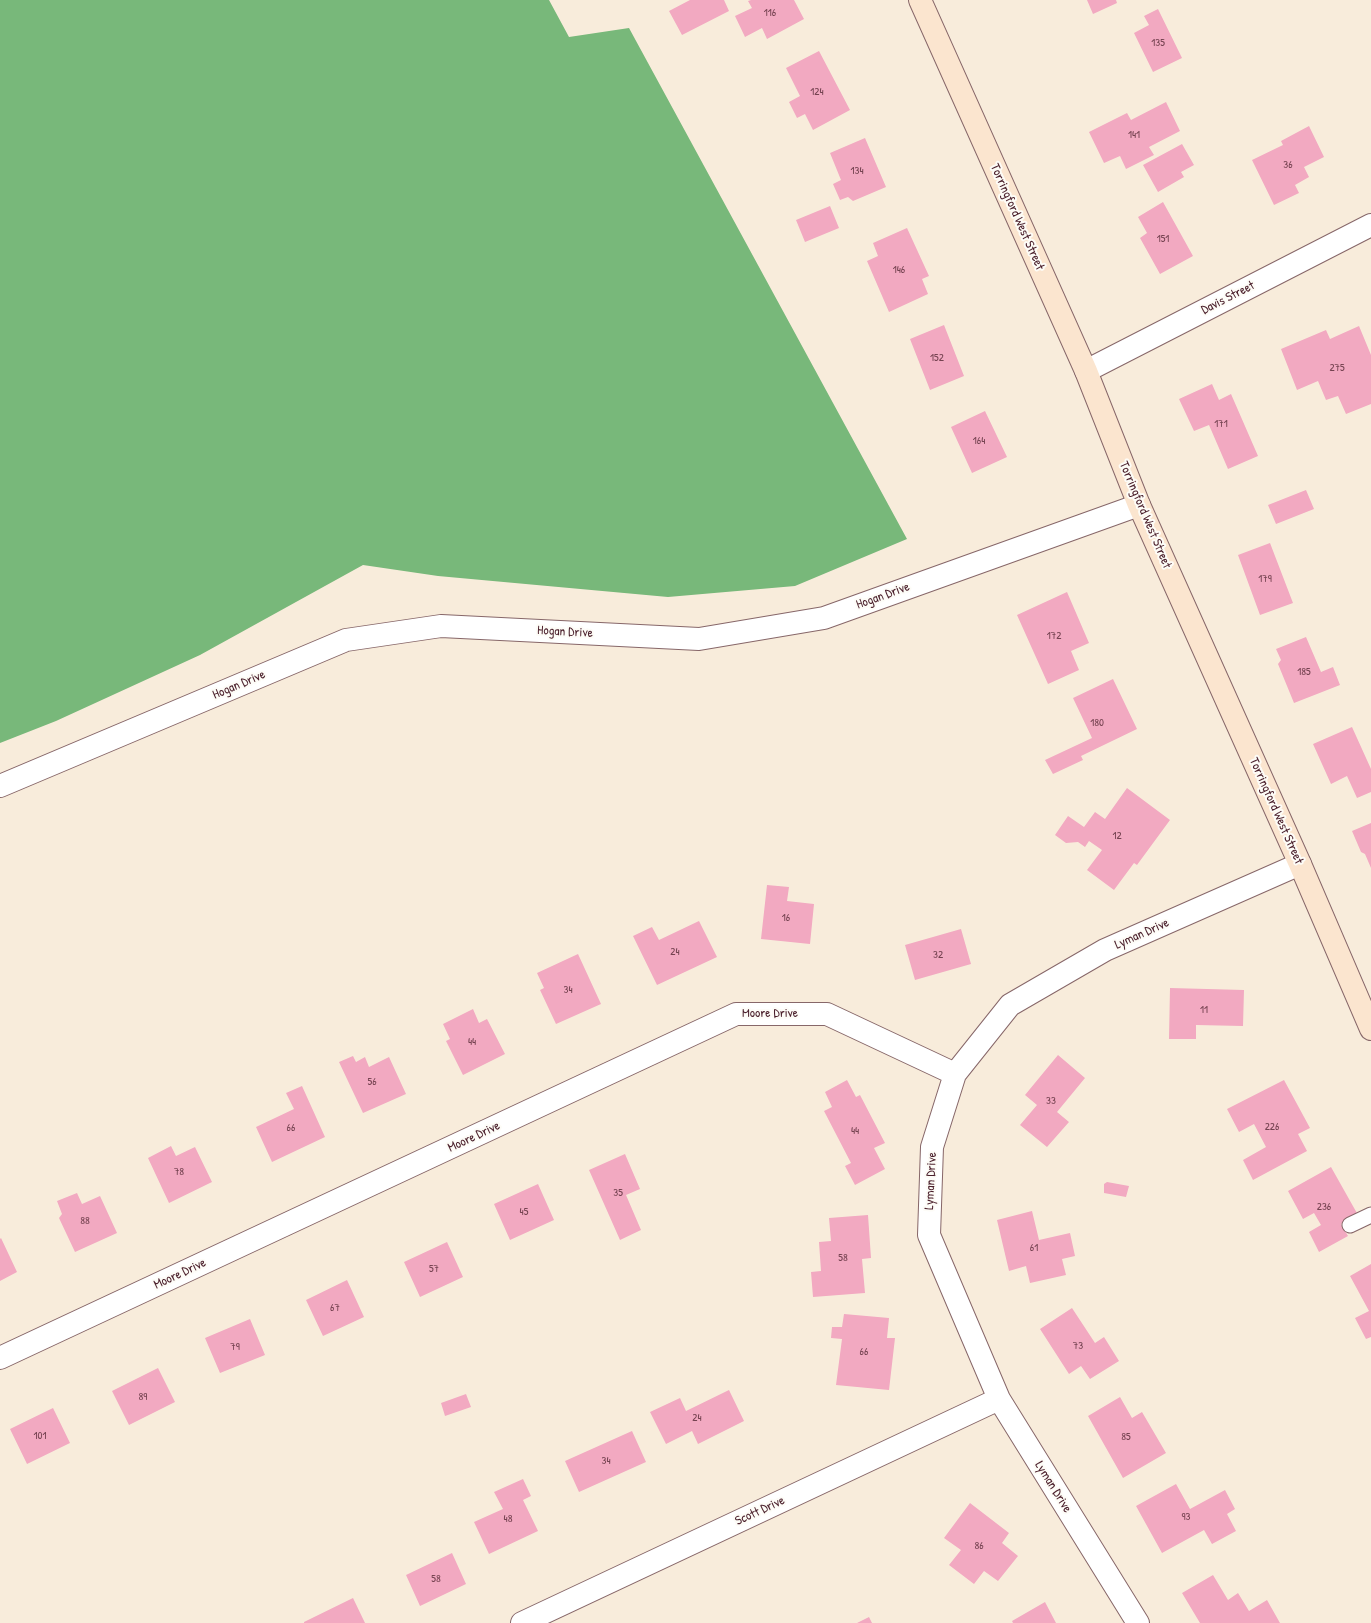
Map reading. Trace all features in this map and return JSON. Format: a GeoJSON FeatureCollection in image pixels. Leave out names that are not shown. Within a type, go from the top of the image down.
{"type":"FeatureCollection","features":[{"type":"Feature","properties":{"kind":"main road","name":"Torringford West Street"},"geometry":{"type":"LineString","coordinates":[[920,0],[1086,370],[1139,505],[1300,864],[1371,1029]]}},
{"type":"Feature","properties":{"kind":"street","name":"Davis Street"},"geometry":{"type":"LineString","coordinates":[[1086,370],[1371,225]]}},
{"type":"Feature","properties":{"kind":"street","name":"Hogan Drive"},"geometry":{"type":"LineString","coordinates":[[0,786],[346,640],[441,626],[698,639],[824,618],[1139,505]]}},
{"type":"Feature","properties":{"kind":"street","name":"Lyman Drive"},"geometry":{"type":"LineString","coordinates":[[1138,1623],[999,1399],[929,1235],[932,1148],[955,1074],[1010,1005],[1105,950],[1300,864]]}},
{"type":"Feature","properties":{"kind":"street","name":"Moore Drive"},"geometry":{"type":"LineString","coordinates":[[0,1358],[736,1014],[827,1014],[955,1074]]}},
{"type":"Feature","properties":{"kind":"street","name":"Scott Drive"},"geometry":{"type":"LineString","coordinates":[[522,1623],[999,1399]]}},
{"type":"Feature","properties":{"kind":"lane"},"geometry":{"type":"LineString","coordinates":[[1350,1225],[1371,1215]]}},
{"type":"Feature","properties":{"kind":"green space"},"geometry":{"type":"Polygon","coordinates":[[[0,0],[549,0],[569,37],[629,28],[907,539],[795,586],[668,597],[438,576],[363,565],[200,655],[56,721],[0,743],[0,0]]]}},
{"type":"Feature","properties":{"kind":"building"},"geometry":{"type":"Polygon","coordinates":[[[690,0],[724,0],[729,11],[682,35],[669,11],[690,0]]]}},
{"type":"Feature","properties":{"kind":"building"},"geometry":{"type":"Polygon","coordinates":[[[794,0],[804,19],[767,39],[762,28],[745,37],[735,16],[752,8],[748,1],[794,0]]]}},
{"type":"Feature","properties":{"kind":"building"},"geometry":{"type":"Polygon","coordinates":[[[1087,0],[1116,0],[1117,3],[1093,14],[1087,0]]]}},
{"type":"Feature","properties":{"kind":"building"},"geometry":{"type":"Polygon","coordinates":[[[1158,9],[1182,58],[1153,72],[1134,33],[1149,25],[1144,16],[1158,9]]]}},
{"type":"Feature","properties":{"kind":"building"},"geometry":{"type":"Polygon","coordinates":[[[819,51],[850,110],[813,130],[805,114],[797,118],[789,102],[800,96],[786,68],[819,51]]]}},
{"type":"Feature","properties":{"kind":"building"},"geometry":{"type":"Polygon","coordinates":[[[1166,102],[1180,131],[1149,147],[1154,155],[1126,169],[1120,156],[1104,163],[1089,132],[1127,113],[1131,120],[1166,102]]]}},
{"type":"Feature","properties":{"kind":"building"},"geometry":{"type":"Polygon","coordinates":[[[1309,126],[1324,157],[1304,167],[1309,177],[1295,185],[1299,193],[1274,205],[1252,160],[1283,145],[1281,141],[1309,126]]]}},
{"type":"Feature","properties":{"kind":"building"},"geometry":{"type":"Polygon","coordinates":[[[865,138],[886,187],[853,201],[848,197],[840,200],[833,184],[841,180],[830,153],[865,138]]]}},
{"type":"Feature","properties":{"kind":"building"},"geometry":{"type":"Polygon","coordinates":[[[1182,144],[1194,165],[1181,172],[1184,177],[1158,192],[1143,165],[1182,144]]]}},
{"type":"Feature","properties":{"kind":"building"},"geometry":{"type":"Polygon","coordinates":[[[1163,202],[1193,256],[1160,274],[1140,238],[1147,233],[1138,217],[1163,202]]]}},
{"type":"Feature","properties":{"kind":"building"},"geometry":{"type":"Polygon","coordinates":[[[830,206],[839,228],[805,242],[796,220],[830,206]]]}},
{"type":"Feature","properties":{"kind":"building"},"geometry":{"type":"Polygon","coordinates":[[[907,228],[929,276],[922,279],[928,294],[889,312],[867,261],[878,256],[873,243],[907,228]]]}},
{"type":"Feature","properties":{"kind":"building"},"geometry":{"type":"Polygon","coordinates":[[[944,325],[964,376],[930,390],[910,339],[944,325]]]}},
{"type":"Feature","properties":{"kind":"building"},"geometry":{"type":"Polygon","coordinates":[[[1359,326],[1371,355],[1371,404],[1346,414],[1338,396],[1326,400],[1318,381],[1297,390],[1281,349],[1326,330],[1330,339],[1359,326]]]}},
{"type":"Feature","properties":{"kind":"building"},"geometry":{"type":"Polygon","coordinates":[[[1212,384],[1219,400],[1231,394],[1258,456],[1228,469],[1209,425],[1194,431],[1179,399],[1212,384]]]}},
{"type":"Feature","properties":{"kind":"building"},"geometry":{"type":"Polygon","coordinates":[[[985,411],[1007,457],[972,473],[951,427],[985,411]]]}},
{"type":"Feature","properties":{"kind":"building"},"geometry":{"type":"Polygon","coordinates":[[[1306,490],[1314,509],[1276,524],[1268,505],[1306,490]]]}},
{"type":"Feature","properties":{"kind":"building"},"geometry":{"type":"Polygon","coordinates":[[[1270,543],[1293,603],[1260,615],[1238,555],[1270,543]]]}},
{"type":"Feature","properties":{"kind":"building"},"geometry":{"type":"Polygon","coordinates":[[[1067,592],[1089,643],[1071,651],[1079,670],[1048,684],[1017,615],[1067,592]]]}},
{"type":"Feature","properties":{"kind":"building"},"geometry":{"type":"Polygon","coordinates":[[[1306,637],[1321,672],[1333,667],[1340,685],[1294,703],[1278,664],[1281,660],[1276,649],[1306,637]]]}},
{"type":"Feature","properties":{"kind":"building"},"geometry":{"type":"Polygon","coordinates":[[[1113,679],[1137,729],[1081,756],[1083,760],[1053,774],[1045,760],[1092,738],[1073,698],[1113,679]]]}},
{"type":"Feature","properties":{"kind":"building"},"geometry":{"type":"Polygon","coordinates":[[[1352,727],[1371,769],[1371,792],[1357,798],[1347,776],[1331,784],[1313,744],[1352,727]]]}},
{"type":"Feature","properties":{"kind":"building"},"geometry":{"type":"Polygon","coordinates":[[[1127,788],[1170,820],[1137,865],[1134,863],[1114,890],[1087,870],[1102,850],[1089,841],[1085,847],[1078,842],[1066,843],[1055,835],[1068,816],[1084,827],[1095,812],[1105,819],[1127,788]]]}},
{"type":"Feature","properties":{"kind":"building"},"geometry":{"type":"Polygon","coordinates":[[[1371,823],[1371,868],[1365,854],[1361,852],[1352,831],[1371,823]]]}},
{"type":"Feature","properties":{"kind":"building"},"geometry":{"type":"Polygon","coordinates":[[[767,885],[789,887],[787,901],[814,904],[810,944],[761,939],[767,885]]]}},
{"type":"Feature","properties":{"kind":"building"},"geometry":{"type":"Polygon","coordinates":[[[699,921],[717,957],[657,985],[633,936],[652,927],[659,940],[699,921]]]}},
{"type":"Feature","properties":{"kind":"building"},"geometry":{"type":"Polygon","coordinates":[[[961,929],[971,964],[915,980],[905,945],[961,929]]]}},
{"type":"Feature","properties":{"kind":"building"},"geometry":{"type":"Polygon","coordinates":[[[578,954],[601,1004],[556,1024],[540,990],[544,988],[537,973],[578,954]]]}},
{"type":"Feature","properties":{"kind":"building"},"geometry":{"type":"Polygon","coordinates":[[[1170,988],[1244,990],[1243,1026],[1196,1025],[1196,1039],[1169,1039],[1170,988]]]}},
{"type":"Feature","properties":{"kind":"building"},"geometry":{"type":"Polygon","coordinates":[[[473,1009],[479,1023],[487,1019],[505,1054],[463,1075],[446,1041],[450,1039],[443,1024],[473,1009]]]}},
{"type":"Feature","properties":{"kind":"building"},"geometry":{"type":"Polygon","coordinates":[[[1058,1055],[1085,1078],[1057,1112],[1069,1122],[1047,1147],[1020,1125],[1037,1105],[1025,1095],[1058,1055]]]}},
{"type":"Feature","properties":{"kind":"building"},"geometry":{"type":"Polygon","coordinates":[[[353,1056],[356,1062],[365,1057],[369,1067],[389,1057],[406,1094],[363,1113],[339,1062],[353,1056]]]}},
{"type":"Feature","properties":{"kind":"building"},"geometry":{"type":"Polygon","coordinates":[[[847,1080],[856,1097],[860,1095],[885,1143],[874,1148],[885,1169],[855,1185],[845,1166],[851,1163],[824,1111],[832,1107],[825,1092],[847,1080]]]}},
{"type":"Feature","properties":{"kind":"building"},"geometry":{"type":"Polygon","coordinates":[[[1284,1080],[1310,1128],[1298,1134],[1307,1151],[1253,1180],[1243,1160],[1266,1147],[1254,1124],[1239,1132],[1227,1109],[1284,1080]]]}},
{"type":"Feature","properties":{"kind":"building"},"geometry":{"type":"Polygon","coordinates":[[[302,1086],[325,1137],[272,1162],[256,1127],[294,1109],[286,1093],[302,1086]]]}},
{"type":"Feature","properties":{"kind":"building"},"geometry":{"type":"Polygon","coordinates":[[[171,1146],[176,1156],[195,1147],[212,1182],[169,1203],[148,1158],[171,1146]]]}},
{"type":"Feature","properties":{"kind":"building"},"geometry":{"type":"Polygon","coordinates":[[[625,1154],[640,1189],[626,1195],[641,1230],[620,1240],[589,1170],[625,1154]]]}},
{"type":"Feature","properties":{"kind":"building"},"geometry":{"type":"Polygon","coordinates":[[[1331,1167],[1358,1215],[1341,1224],[1348,1236],[1319,1252],[1309,1232],[1321,1225],[1314,1213],[1303,1219],[1288,1191],[1331,1167]]]}},
{"type":"Feature","properties":{"kind":"building"},"geometry":{"type":"Polygon","coordinates":[[[1107,1182],[1129,1186],[1126,1197],[1104,1193],[1104,1184],[1107,1182]]]}},
{"type":"Feature","properties":{"kind":"building"},"geometry":{"type":"Polygon","coordinates":[[[538,1184],[554,1220],[510,1240],[494,1204],[538,1184]]]}},
{"type":"Feature","properties":{"kind":"building"},"geometry":{"type":"Polygon","coordinates":[[[77,1193],[82,1204],[100,1196],[117,1233],[75,1252],[59,1218],[62,1214],[57,1201],[77,1193]]]}},
{"type":"Feature","properties":{"kind":"building"},"geometry":{"type":"Polygon","coordinates":[[[1032,1211],[1039,1240],[1070,1233],[1075,1256],[1062,1259],[1066,1275],[1030,1283],[1026,1266],[1009,1271],[997,1220],[1032,1211]]]}},
{"type":"Feature","properties":{"kind":"building"},"geometry":{"type":"Polygon","coordinates":[[[868,1215],[871,1258],[862,1259],[865,1293],[813,1297],[811,1272],[821,1271],[819,1242],[831,1241],[829,1218],[868,1215]]]}},
{"type":"Feature","properties":{"kind":"building"},"geometry":{"type":"Polygon","coordinates":[[[1,1238],[17,1272],[0,1281],[0,1239],[1,1238]]]}},
{"type":"Feature","properties":{"kind":"building"},"geometry":{"type":"Polygon","coordinates":[[[447,1242],[463,1277],[420,1297],[404,1262],[447,1242]]]}},
{"type":"Feature","properties":{"kind":"building"},"geometry":{"type":"Polygon","coordinates":[[[1371,1264],[1371,1337],[1366,1339],[1355,1318],[1369,1311],[1350,1276],[1371,1264]]]}},
{"type":"Feature","properties":{"kind":"building"},"geometry":{"type":"Polygon","coordinates":[[[347,1280],[364,1317],[323,1336],[306,1300],[347,1280]]]}},
{"type":"Feature","properties":{"kind":"building"},"geometry":{"type":"Polygon","coordinates":[[[1072,1308],[1095,1343],[1104,1337],[1119,1361],[1090,1379],[1081,1366],[1069,1374],[1040,1329],[1072,1308]]]}},
{"type":"Feature","properties":{"kind":"building"},"geometry":{"type":"Polygon","coordinates":[[[844,1314],[889,1318],[887,1338],[895,1338],[889,1390],[836,1385],[842,1339],[831,1338],[832,1327],[842,1327],[844,1314]]]}},
{"type":"Feature","properties":{"kind":"building"},"geometry":{"type":"Polygon","coordinates":[[[250,1319],[265,1355],[220,1373],[205,1338],[250,1319]]]}},
{"type":"Feature","properties":{"kind":"building"},"geometry":{"type":"Polygon","coordinates":[[[158,1368],[175,1402],[129,1425],[112,1391],[158,1368]]]}},
{"type":"Feature","properties":{"kind":"building"},"geometry":{"type":"Polygon","coordinates":[[[729,1390],[744,1421],[698,1444],[692,1431],[666,1444],[650,1412],[680,1398],[686,1411],[729,1390]]]}},
{"type":"Feature","properties":{"kind":"building"},"geometry":{"type":"Polygon","coordinates":[[[466,1394],[471,1407],[445,1416],[441,1403],[466,1394]]]}},
{"type":"Feature","properties":{"kind":"building"},"geometry":{"type":"Polygon","coordinates":[[[1120,1397],[1132,1418],[1142,1412],[1166,1453],[1123,1478],[1088,1416],[1120,1397]]]}},
{"type":"Feature","properties":{"kind":"building"},"geometry":{"type":"Polygon","coordinates":[[[53,1408],[70,1443],[27,1464],[10,1429],[53,1408]]]}},
{"type":"Feature","properties":{"kind":"building"},"geometry":{"type":"Polygon","coordinates":[[[632,1431],[646,1462],[579,1492],[565,1461],[632,1431]]]}},
{"type":"Feature","properties":{"kind":"building"},"geometry":{"type":"Polygon","coordinates":[[[523,1479],[531,1496],[523,1500],[538,1531],[489,1554],[474,1522],[503,1509],[494,1492],[523,1479]]]}},
{"type":"Feature","properties":{"kind":"building"},"geometry":{"type":"Polygon","coordinates":[[[1176,1484],[1190,1509],[1225,1490],[1235,1509],[1227,1514],[1236,1531],[1212,1544],[1204,1530],[1162,1553],[1136,1506],[1176,1484]]]}},
{"type":"Feature","properties":{"kind":"building"},"geometry":{"type":"Polygon","coordinates":[[[970,1503],[1009,1533],[1002,1543],[1018,1556],[998,1581],[984,1571],[974,1584],[949,1565],[961,1550],[944,1538],[970,1503]]]}},
{"type":"Feature","properties":{"kind":"building"},"geometry":{"type":"Polygon","coordinates":[[[452,1553],[466,1584],[420,1606],[406,1575],[452,1553]]]}},
{"type":"Feature","properties":{"kind":"building"},"geometry":{"type":"Polygon","coordinates":[[[1213,1575],[1228,1600],[1238,1593],[1249,1611],[1267,1600],[1280,1623],[1200,1623],[1182,1593],[1213,1575]]]}},
{"type":"Feature","properties":{"kind":"building"},"geometry":{"type":"Polygon","coordinates":[[[353,1598],[365,1623],[304,1623],[304,1622],[353,1598]]]}},
{"type":"Feature","properties":{"kind":"building"},"geometry":{"type":"Polygon","coordinates":[[[1045,1602],[1056,1623],[1013,1623],[1012,1621],[1045,1602]]]}},
{"type":"Feature","properties":{"kind":"building"},"geometry":{"type":"Polygon","coordinates":[[[869,1617],[872,1623],[857,1623],[869,1617]]]}}]}
